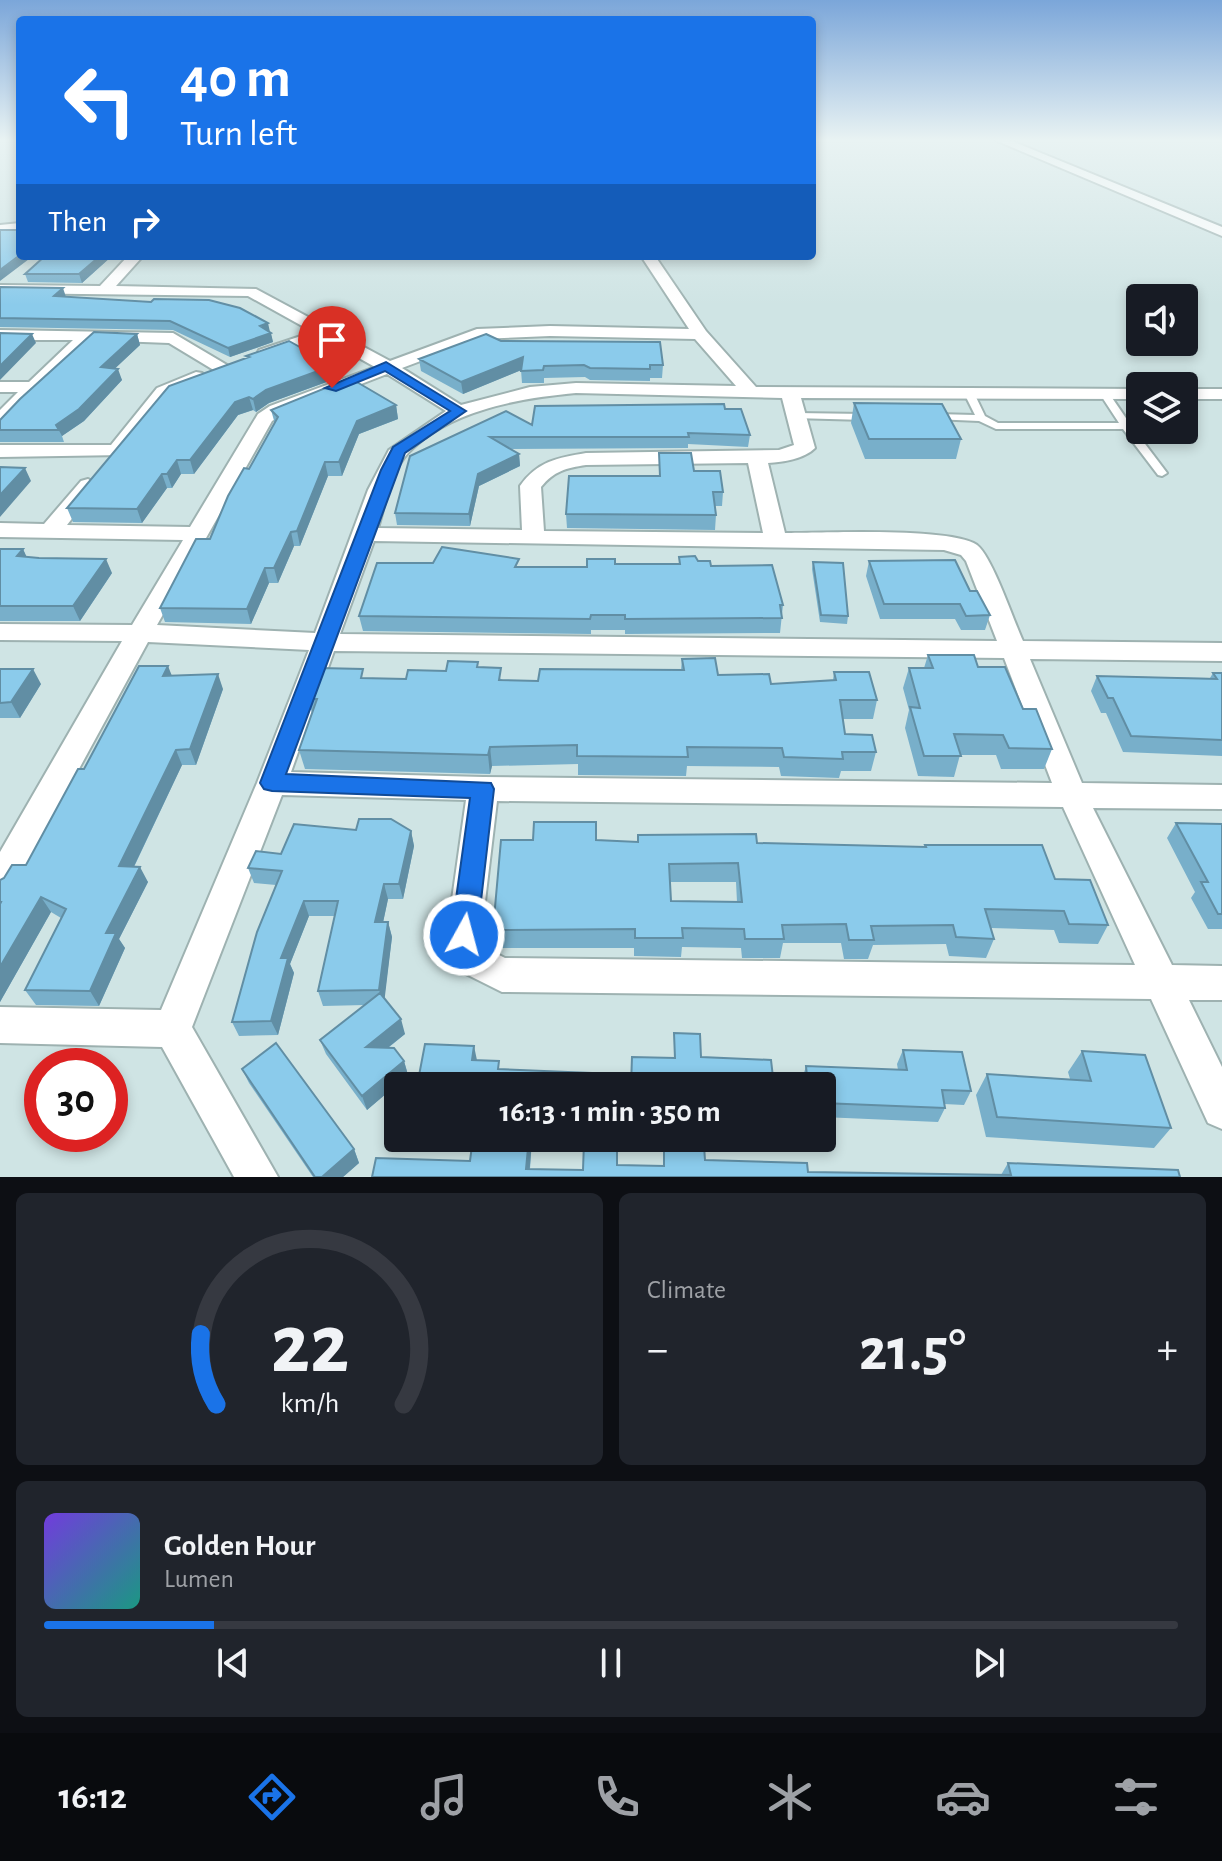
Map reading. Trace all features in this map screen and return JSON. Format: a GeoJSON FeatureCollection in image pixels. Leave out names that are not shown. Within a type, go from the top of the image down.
{"type":"FeatureCollection","features":[{"type":"Feature","properties":{"kind":"street"},"geometry":{"type":"LineString","coordinates":[[1133,195],[1222,232]]}},
{"type":"Feature","properties":{"kind":"street"},"geometry":{"type":"LineString","coordinates":[[104,290],[132,260]]}},
{"type":"Feature","properties":{"kind":"street"},"geometry":{"type":"LineString","coordinates":[[651,260],[700,334],[749,390]]}},
{"type":"Feature","properties":{"kind":"street"},"geometry":{"type":"LineString","coordinates":[[2,289],[26,273]]}},
{"type":"Feature","properties":{"kind":"street"},"geometry":{"type":"LineString","coordinates":[[2,289],[251,292],[386,366],[459,411]]}},
{"type":"Feature","properties":{"kind":"street"},"geometry":{"type":"LineString","coordinates":[[0,882],[265,418],[277,410],[386,366],[490,332],[700,334]]}},
{"type":"Feature","properties":{"kind":"street"},"geometry":{"type":"LineString","coordinates":[[51,530],[163,392],[178,383],[327,333]]}},
{"type":"Feature","properties":{"kind":"street"},"geometry":{"type":"LineString","coordinates":[[0,335],[173,338],[238,363]]}},
{"type":"Feature","properties":{"kind":"street"},"geometry":{"type":"LineString","coordinates":[[0,420],[86,336]]}},
{"type":"Feature","properties":{"kind":"street"},"geometry":{"type":"LineString","coordinates":[[0,387],[33,387]]}},
{"type":"Feature","properties":{"kind":"street"},"geometry":{"type":"LineString","coordinates":[[172,1029],[272,783],[379,490],[399,450],[459,411],[545,390],[749,390],[793,405],[969,393],[1126,394]]}},
{"type":"Feature","properties":{"kind":"street"},"geometry":{"type":"LineString","coordinates":[[1198,394],[1222,394]]}},
{"type":"Feature","properties":{"kind":"street"},"geometry":{"type":"LineString","coordinates":[[534,539],[530,486],[543,471],[557,464],[586,459],[781,456],[805,448],[793,405]]}},
{"type":"Feature","properties":{"kind":"street"},"geometry":{"type":"LineString","coordinates":[[0,451],[116,451]]}},
{"type":"Feature","properties":{"kind":"street"},"geometry":{"type":"LineString","coordinates":[[757,457],[775,538]]}},
{"type":"Feature","properties":{"kind":"street"},"geometry":{"type":"LineString","coordinates":[[0,530],[197,534]]}},
{"type":"Feature","properties":{"kind":"street"},"geometry":{"type":"LineString","coordinates":[[365,534],[534,539],[775,538],[945,543],[969,550],[977,560],[1073,797],[1222,1109]]}},
{"type":"Feature","properties":{"kind":"street"},"geometry":{"type":"LineString","coordinates":[[0,632],[140,633],[323,642],[1222,652]]}},
{"type":"Feature","properties":{"kind":"street"},"geometry":{"type":"LineString","coordinates":[[272,783],[483,789],[1222,797]]}},
{"type":"Feature","properties":{"kind":"street"},"geometry":{"type":"LineString","coordinates":[[483,789],[464,935],[474,960],[502,975],[1222,983]]}},
{"type":"Feature","properties":{"kind":"street"},"geometry":{"type":"LineString","coordinates":[[0,1025],[172,1029]]}},
{"type":"Feature","properties":{"kind":"street"},"geometry":{"type":"LineString","coordinates":[[172,1029],[257,1177]]}},
{"type":"Feature","properties":{"kind":"lane"},"geometry":{"type":"LineString","coordinates":[[969,393],[981,418]]}},
{"type":"Feature","properties":{"kind":"lane"},"geometry":{"type":"LineString","coordinates":[[1105,394],[1126,426]]}},
{"type":"Feature","properties":{"kind":"lane"},"geometry":{"type":"LineString","coordinates":[[793,405],[873,417]]}},
{"type":"Feature","properties":{"kind":"lane"},"geometry":{"type":"LineString","coordinates":[[920,417],[981,418],[996,426],[1126,426]]}},
{"type":"Feature","properties":{"kind":"lane"},"geometry":{"type":"LineString","coordinates":[[1140,444],[1162,473]]}},
{"type":"Feature","properties":{"kind":"building"},"geometry":{"type":"Polygon","coordinates":[[[0,230],[16,230],[16,258],[0,270],[0,230]]]}},
{"type":"Feature","properties":{"kind":"building"},"geometry":{"type":"Polygon","coordinates":[[[41,260],[95,260],[79,274],[25,274],[41,260]]]}},
{"type":"Feature","properties":{"kind":"building"},"geometry":{"type":"Polygon","coordinates":[[[0,287],[63,288],[54,296],[151,302],[154,299],[209,300],[240,308],[268,323],[260,326],[271,333],[228,348],[170,321],[0,318],[0,287]]]}},
{"type":"Feature","properties":{"kind":"building"},"geometry":{"type":"Polygon","coordinates":[[[94,332],[137,334],[101,367],[118,369],[79,409],[56,425],[59,430],[0,430],[0,420],[20,399],[94,332]]]}},
{"type":"Feature","properties":{"kind":"building"},"geometry":{"type":"Polygon","coordinates":[[[0,333],[32,334],[0,366],[0,333]]]}},
{"type":"Feature","properties":{"kind":"building"},"geometry":{"type":"Polygon","coordinates":[[[486,334],[501,341],[660,342],[663,365],[650,365],[650,369],[544,366],[543,370],[521,371],[523,357],[461,382],[419,359],[486,334]]]}},
{"type":"Feature","properties":{"kind":"building"},"geometry":{"type":"Polygon","coordinates":[[[289,341],[316,356],[322,354],[340,363],[266,390],[253,399],[249,397],[235,402],[190,460],[177,460],[167,474],[162,474],[137,509],[67,508],[169,386],[289,341]]]}},
{"type":"Feature","properties":{"kind":"building"},"geometry":{"type":"Polygon","coordinates":[[[350,378],[396,405],[357,421],[339,462],[325,462],[297,531],[291,532],[274,568],[265,568],[247,609],[160,608],[196,539],[210,539],[228,496],[244,468],[249,469],[278,417],[271,410],[350,378]]]}},
{"type":"Feature","properties":{"kind":"building"},"geometry":{"type":"Polygon","coordinates":[[[854,403],[942,404],[961,439],[869,439],[854,403]]]}},
{"type":"Feature","properties":{"kind":"building"},"geometry":{"type":"Polygon","coordinates":[[[724,404],[725,409],[741,409],[750,435],[688,433],[689,437],[490,437],[519,454],[478,474],[469,514],[395,513],[410,456],[506,411],[532,425],[535,406],[724,404]]]}},
{"type":"Feature","properties":{"kind":"building"},"geometry":{"type":"Polygon","coordinates":[[[659,453],[691,453],[694,471],[720,471],[723,492],[713,492],[716,515],[566,514],[569,476],[660,476],[659,453]]]}},
{"type":"Feature","properties":{"kind":"building"},"geometry":{"type":"Polygon","coordinates":[[[0,467],[25,468],[0,495],[0,467]]]}},
{"type":"Feature","properties":{"kind":"building"},"geometry":{"type":"Polygon","coordinates":[[[442,547],[519,559],[515,567],[587,567],[587,559],[615,559],[615,564],[680,564],[679,557],[695,556],[698,561],[710,561],[711,566],[772,565],[783,605],[780,605],[782,618],[359,616],[377,563],[433,563],[442,547]]]}},
{"type":"Feature","properties":{"kind":"building"},"geometry":{"type":"Polygon","coordinates":[[[0,549],[23,549],[17,556],[106,559],[73,606],[0,606],[0,549]]]}},
{"type":"Feature","properties":{"kind":"building"},"geometry":{"type":"Polygon","coordinates":[[[955,560],[970,591],[977,591],[990,615],[966,616],[960,604],[884,604],[869,561],[955,560]]]}},
{"type":"Feature","properties":{"kind":"building"},"geometry":{"type":"Polygon","coordinates":[[[813,562],[843,563],[848,616],[821,615],[813,562]]]}},
{"type":"Feature","properties":{"kind":"building"},"geometry":{"type":"Polygon","coordinates":[[[928,655],[974,655],[978,667],[1005,667],[1023,709],[1036,709],[1052,749],[1009,748],[1003,735],[954,734],[961,756],[924,756],[910,707],[920,708],[909,668],[933,668],[928,655]]]}},
{"type":"Feature","properties":{"kind":"building"},"geometry":{"type":"Polygon","coordinates":[[[715,658],[718,675],[769,674],[771,684],[836,680],[834,672],[869,672],[877,700],[840,700],[845,734],[872,735],[876,752],[842,752],[843,759],[784,757],[782,748],[687,747],[688,757],[577,756],[577,745],[490,747],[488,755],[299,750],[317,699],[308,699],[320,668],[363,669],[361,678],[406,679],[408,670],[446,671],[448,661],[478,662],[477,667],[501,668],[499,680],[538,681],[540,669],[684,670],[682,659],[715,658]]]}},
{"type":"Feature","properties":{"kind":"building"},"geometry":{"type":"Polygon","coordinates":[[[139,666],[168,666],[163,676],[218,674],[190,749],[176,750],[119,866],[140,867],[106,933],[116,933],[90,991],[25,990],[66,909],[41,897],[0,967],[0,880],[12,865],[26,865],[78,769],[84,769],[139,666]]]}},
{"type":"Feature","properties":{"kind":"building"},"geometry":{"type":"Polygon","coordinates":[[[0,669],[33,669],[11,702],[0,703],[0,669]]]}},
{"type":"Feature","properties":{"kind":"building"},"geometry":{"type":"Polygon","coordinates":[[[1213,673],[1222,673],[1222,740],[1131,736],[1113,698],[1108,698],[1097,676],[1217,679],[1213,673]]]}},
{"type":"Feature","properties":{"kind":"building"},"geometry":{"type":"Polygon","coordinates":[[[359,819],[391,819],[411,831],[399,884],[384,884],[375,922],[388,922],[379,990],[318,991],[338,901],[304,901],[281,958],[288,958],[271,1021],[232,1022],[257,932],[282,871],[248,868],[256,851],[281,854],[294,824],[356,830],[359,819]]]}},
{"type":"Feature","properties":{"kind":"building"},"geometry":{"type":"Polygon","coordinates":[[[534,822],[596,822],[596,840],[638,842],[638,835],[756,834],[757,843],[926,847],[1042,845],[1055,879],[1090,880],[1108,925],[1069,924],[1064,911],[985,909],[994,939],[956,937],[953,925],[871,926],[874,940],[849,940],[846,924],[782,925],[784,939],[745,939],[744,929],[682,928],[683,938],[635,938],[635,929],[493,930],[501,840],[533,840],[534,822]],[[738,863],[669,864],[671,901],[742,902],[738,863]]]}},
{"type":"Feature","properties":{"kind":"building"},"geometry":{"type":"Polygon","coordinates":[[[1176,823],[1222,824],[1222,914],[1218,914],[1201,882],[1208,882],[1176,823]]]}},
{"type":"Feature","properties":{"kind":"building"},"geometry":{"type":"Polygon","coordinates":[[[380,993],[401,1019],[366,1047],[394,1048],[404,1061],[391,1072],[384,1072],[384,1078],[362,1096],[320,1040],[380,993]]]}},
{"type":"Feature","properties":{"kind":"building"},"geometry":{"type":"Polygon","coordinates":[[[674,1033],[700,1034],[701,1057],[771,1060],[772,1072],[631,1072],[632,1057],[675,1058],[674,1033]]]}},
{"type":"Feature","properties":{"kind":"building"},"geometry":{"type":"Polygon","coordinates":[[[276,1043],[354,1149],[322,1177],[315,1177],[242,1069],[276,1043]]]}},
{"type":"Feature","properties":{"kind":"building"},"geometry":{"type":"Polygon","coordinates":[[[425,1044],[474,1046],[472,1060],[499,1061],[498,1069],[568,1072],[420,1072],[425,1044]]]}},
{"type":"Feature","properties":{"kind":"building"},"geometry":{"type":"Polygon","coordinates":[[[903,1050],[962,1052],[971,1091],[942,1090],[945,1108],[836,1104],[836,1072],[807,1072],[806,1066],[907,1070],[903,1050]]]}},
{"type":"Feature","properties":{"kind":"building"},"geometry":{"type":"Polygon","coordinates":[[[1082,1051],[1145,1055],[1171,1128],[997,1117],[987,1074],[1091,1081],[1082,1051]]]}},
{"type":"Feature","properties":{"kind":"building"},"geometry":{"type":"Polygon","coordinates":[[[471,1152],[528,1152],[526,1169],[583,1170],[584,1152],[617,1152],[617,1165],[664,1166],[664,1152],[704,1152],[705,1160],[807,1163],[808,1172],[1011,1175],[1008,1163],[1178,1170],[1180,1177],[372,1177],[376,1158],[470,1161],[471,1152]]]}},
{"type":"Feature","properties":{"kind":"route"},"geometry":{"type":"LineString","coordinates":[[332,388],[386,366],[459,411],[399,450],[379,490],[272,783],[483,789],[464,935]]}}]}
